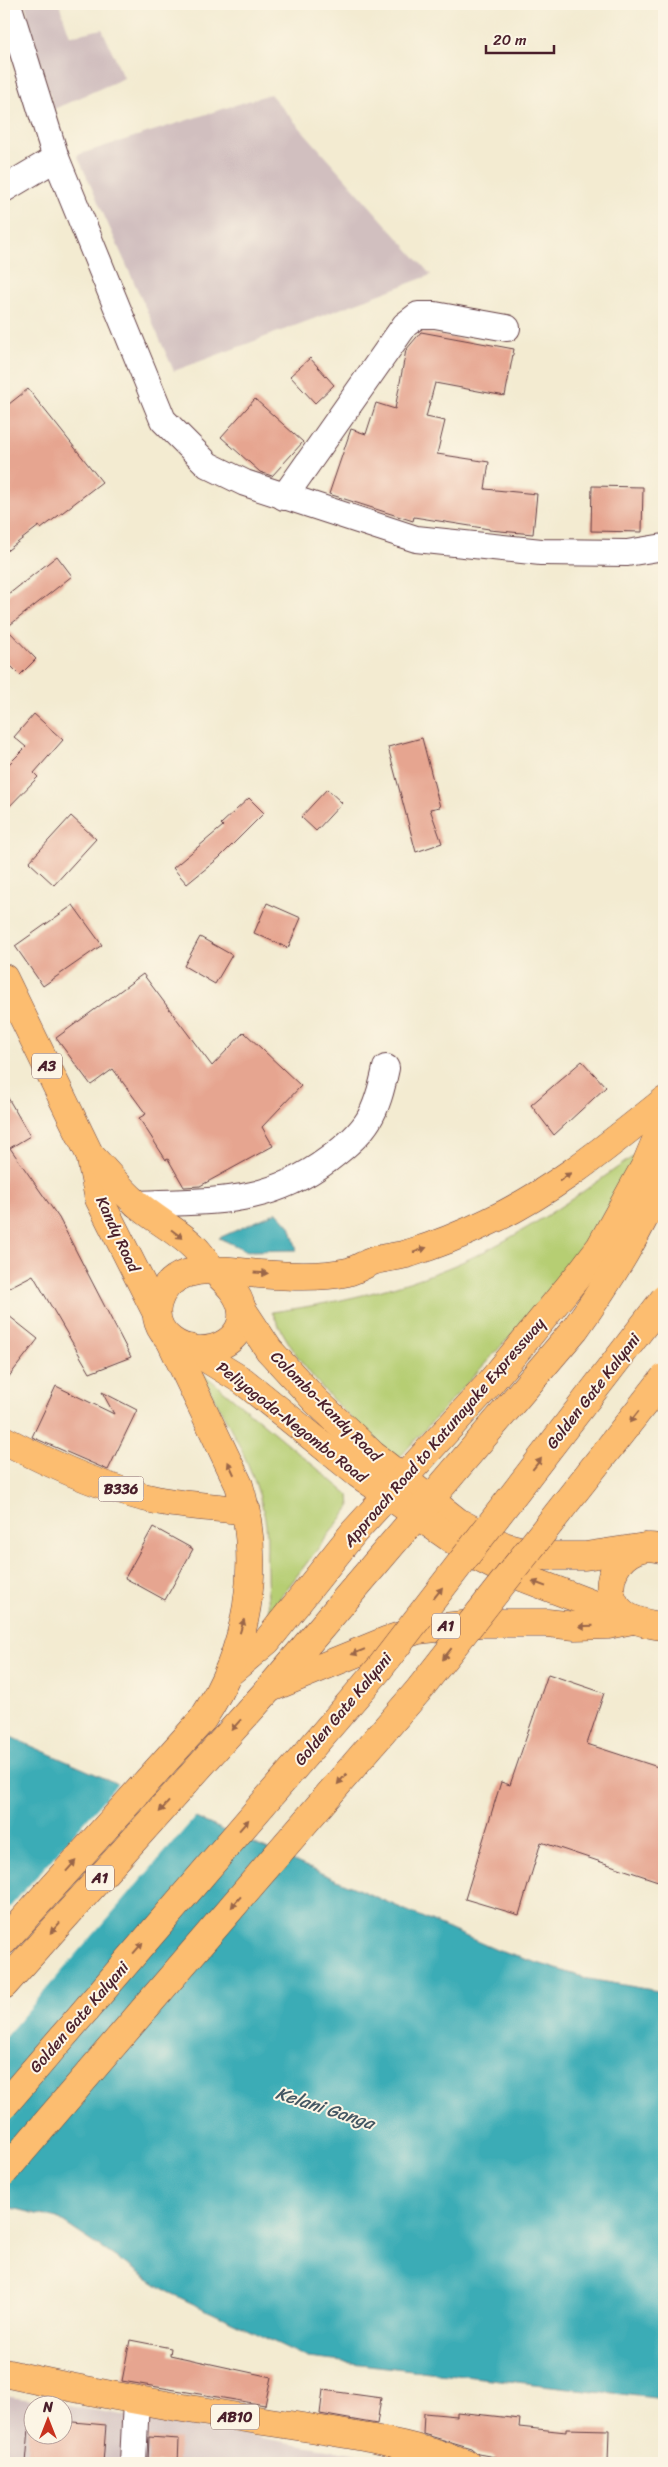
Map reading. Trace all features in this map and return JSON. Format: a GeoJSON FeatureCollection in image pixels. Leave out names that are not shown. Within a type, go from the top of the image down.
{"type":"FeatureCollection","features":[{"type":"Feature","properties":{"kind":"main road","name":"Kandy Road"},"geometry":{"type":"LineString","coordinates":[[4,978],[90,1155],[99,1199],[155,1310]]}},
{"type":"Feature","properties":{"kind":"main road"},"geometry":{"type":"LineString","coordinates":[[213,1269],[235,1293],[242,1309],[242,1320],[238,1329],[222,1347],[208,1351],[179,1344],[160,1327],[155,1310],[160,1294],[175,1278],[187,1273],[213,1269],[303,1275],[349,1272],[374,1261],[407,1254],[437,1244],[487,1223],[549,1188],[664,1101]]}},
{"type":"Feature","properties":{"kind":"main road","name":"Approach Road to Katunayake Expressway"},"geometry":{"type":"LineString","coordinates":[[229,1673],[267,1641],[354,1532],[490,1384],[581,1272],[600,1247],[646,1164],[664,1121]]}},
{"type":"Feature","properties":{"kind":"main road","name":"Kandy Road"},"geometry":{"type":"LineString","coordinates":[[90,1155],[136,1204],[194,1247],[213,1269]]}},
{"type":"Feature","properties":{"kind":"main road","name":"Approach Road to Katunayake Expressway"},"geometry":{"type":"LineString","coordinates":[[269,1689],[575,1329],[616,1271],[646,1216],[664,1175]]}},
{"type":"Feature","properties":{"kind":"main road","name":"Golden Gate Kalyani"},"geometry":{"type":"LineString","coordinates":[[4,2105],[379,1669],[664,1299]]}},
{"type":"Feature","properties":{"kind":"main road","name":"Colombo-Kandy Road"},"geometry":{"type":"LineString","coordinates":[[242,1309],[269,1350],[315,1400],[373,1455],[458,1522],[504,1546],[543,1556],[585,1556],[654,1549]]}},
{"type":"Feature","properties":{"kind":"main road","name":"A1"},"geometry":{"type":"LineString","coordinates":[[4,1941],[202,1720],[217,1697],[229,1673],[249,1595],[251,1536],[239,1486],[179,1344]]}},
{"type":"Feature","properties":{"kind":"main road","name":"Peliyagoda-Negombo Road"},"geometry":{"type":"LineString","coordinates":[[179,1344],[243,1381],[358,1474],[479,1558],[502,1569],[654,1623]]}},
{"type":"Feature","properties":{"kind":"main road"},"geometry":{"type":"LineString","coordinates":[[4,2172],[418,1691],[664,1378]]}},
{"type":"Feature","properties":{"kind":"main road","name":"B336"},"geometry":{"type":"LineString","coordinates":[[4,1440],[53,1464],[104,1484],[155,1500],[246,1511]]}},
{"type":"Feature","properties":{"kind":"main road"},"geometry":{"type":"LineString","coordinates":[[654,1549],[637,1549],[623,1557],[614,1568],[611,1583],[616,1605],[654,1623]]}},
{"type":"Feature","properties":{"kind":"main road","name":"A1"},"geometry":{"type":"LineString","coordinates":[[4,1985],[269,1689],[388,1640],[418,1630],[480,1623],[547,1623],[575,1626],[654,1623]]}},
{"type":"Feature","properties":{"kind":"main road","name":"AB10"},"geometry":{"type":"LineString","coordinates":[[4,2373],[136,2402],[348,2435],[428,2450],[466,2463]]}},
{"type":"Feature","properties":{"kind":"street"},"geometry":{"type":"LineString","coordinates":[[8,4],[56,158],[163,420],[208,465],[245,483],[284,497],[416,539],[541,552],[627,553],[664,546]]}},
{"type":"Feature","properties":{"kind":"street"},"geometry":{"type":"LineString","coordinates":[[4,189],[56,158]]}},
{"type":"Feature","properties":{"kind":"street"},"geometry":{"type":"LineString","coordinates":[[284,497],[405,325],[418,315],[435,315],[507,328]]}},
{"type":"Feature","properties":{"kind":"street"},"geometry":{"type":"LineString","coordinates":[[136,1204],[258,1195],[282,1188],[312,1172],[362,1131],[371,1118],[380,1098],[386,1068]]}},
{"type":"Feature","properties":{"kind":"street"},"geometry":{"type":"LineString","coordinates":[[133,2463],[136,2402]]}},
{"type":"Feature","properties":{"kind":"shaded area"},"geometry":{"type":"Polygon","coordinates":[[[25,4],[59,4],[70,36],[102,29],[124,78],[54,109],[25,4]]]}},
{"type":"Feature","properties":{"kind":"shaded area"},"geometry":{"type":"Polygon","coordinates":[[[270,94],[431,275],[174,371],[77,155],[270,94]]]}},
{"type":"Feature","properties":{"kind":"shaded area"},"geometry":{"type":"Polygon","coordinates":[[[4,2396],[22,2399],[22,2444],[72,2444],[72,2406],[412,2463],[4,2463],[4,2396]]]}},
{"type":"Feature","properties":{"kind":"green space"},"geometry":{"type":"Polygon","coordinates":[[[641,1151],[598,1227],[545,1298],[398,1459],[326,1393],[296,1355],[272,1312],[327,1303],[382,1290],[436,1273],[462,1262],[547,1216],[641,1151]]]}},
{"type":"Feature","properties":{"kind":"green space"},"geometry":{"type":"Polygon","coordinates":[[[200,1371],[349,1495],[350,1507],[269,1612],[267,1531],[262,1505],[248,1465],[200,1371]]]}},
{"type":"Feature","properties":{"kind":"water"},"geometry":{"type":"Polygon","coordinates":[[[277,1212],[290,1226],[297,1250],[247,1251],[219,1238],[277,1212]]]}},
{"type":"Feature","properties":{"kind":"water","name":"Kelani Ganga"},"geometry":{"type":"Polygon","coordinates":[[[4,1734],[499,1951],[589,1979],[664,1992],[664,2399],[308,2358],[168,2292],[58,2219],[4,2206],[4,1734]]]}},
{"type":"Feature","properties":{"kind":"pier"},"geometry":{"type":"Polygon","coordinates":[[[119,1782],[196,1816],[4,2038],[4,1914],[119,1782]]]}},
{"type":"Feature","properties":{"kind":"building"},"geometry":{"type":"Polygon","coordinates":[[[421,332],[514,349],[505,396],[435,383],[426,417],[445,421],[437,454],[489,462],[485,489],[537,494],[533,534],[489,530],[414,517],[413,521],[329,494],[351,429],[366,434],[376,403],[395,409],[406,350],[421,332]]]}},
{"type":"Feature","properties":{"kind":"building"},"geometry":{"type":"Polygon","coordinates":[[[310,358],[334,385],[315,403],[290,376],[310,358]]]}},
{"type":"Feature","properties":{"kind":"building"},"geometry":{"type":"Polygon","coordinates":[[[28,389],[102,482],[41,529],[39,526],[4,553],[4,408],[28,389]]]}},
{"type":"Feature","properties":{"kind":"building"},"geometry":{"type":"Polygon","coordinates":[[[255,399],[303,442],[272,476],[260,472],[221,437],[255,399]]]}},
{"type":"Feature","properties":{"kind":"building"},"geometry":{"type":"Polygon","coordinates":[[[592,486],[643,487],[642,532],[591,531],[592,486]]]}},
{"type":"Feature","properties":{"kind":"building"},"geometry":{"type":"Polygon","coordinates":[[[57,556],[72,576],[6,628],[36,659],[20,675],[4,659],[4,598],[57,556]]]}},
{"type":"Feature","properties":{"kind":"building"},"geometry":{"type":"Polygon","coordinates":[[[34,714],[63,740],[34,773],[38,777],[4,812],[4,769],[26,747],[14,737],[34,714]]]}},
{"type":"Feature","properties":{"kind":"building"},"geometry":{"type":"Polygon","coordinates":[[[422,738],[440,807],[430,809],[442,843],[416,852],[388,747],[422,738]]]}},
{"type":"Feature","properties":{"kind":"building"},"geometry":{"type":"Polygon","coordinates":[[[327,789],[342,803],[316,831],[301,817],[327,789]]]}},
{"type":"Feature","properties":{"kind":"building"},"geometry":{"type":"Polygon","coordinates":[[[249,798],[264,813],[219,858],[187,884],[173,868],[223,826],[221,824],[249,798]]]}},
{"type":"Feature","properties":{"kind":"building"},"geometry":{"type":"Polygon","coordinates":[[[71,816],[96,839],[54,885],[29,862],[71,816]]]}},
{"type":"Feature","properties":{"kind":"building"},"geometry":{"type":"Polygon","coordinates":[[[267,903],[301,918],[288,948],[254,933],[267,903]]]}},
{"type":"Feature","properties":{"kind":"building"},"geometry":{"type":"Polygon","coordinates":[[[73,905],[102,945],[43,986],[15,946],[73,905]]]}},
{"type":"Feature","properties":{"kind":"building"},"geometry":{"type":"Polygon","coordinates":[[[200,937],[232,955],[215,984],[184,966],[200,937]]]}},
{"type":"Feature","properties":{"kind":"building"},"geometry":{"type":"Polygon","coordinates":[[[143,974],[212,1066],[244,1032],[301,1086],[262,1127],[273,1146],[200,1186],[184,1187],[168,1159],[166,1160],[139,1118],[146,1114],[113,1069],[91,1085],[56,1038],[143,974]]]}},
{"type":"Feature","properties":{"kind":"building"},"geometry":{"type":"Polygon","coordinates":[[[582,1061],[606,1087],[554,1135],[531,1105],[582,1061]]]}},
{"type":"Feature","properties":{"kind":"building"},"geometry":{"type":"Polygon","coordinates":[[[4,1091],[30,1136],[10,1148],[59,1218],[131,1357],[90,1373],[33,1275],[4,1290],[4,1091]]]}},
{"type":"Feature","properties":{"kind":"building"},"geometry":{"type":"Polygon","coordinates":[[[4,1312],[38,1339],[4,1383],[4,1312]]]}},
{"type":"Feature","properties":{"kind":"building"},"geometry":{"type":"Polygon","coordinates":[[[56,1386],[114,1414],[102,1392],[137,1410],[108,1470],[32,1437],[56,1386]]]}},
{"type":"Feature","properties":{"kind":"building"},"geometry":{"type":"Polygon","coordinates":[[[153,1527],[193,1549],[165,1600],[125,1578],[153,1527]]]}},
{"type":"Feature","properties":{"kind":"building"},"geometry":{"type":"Polygon","coordinates":[[[548,1674],[604,1693],[587,1744],[664,1769],[664,1883],[541,1842],[519,1915],[465,1899],[501,1782],[510,1785],[548,1674]]]}},
{"type":"Feature","properties":{"kind":"building"},"geometry":{"type":"Polygon","coordinates":[[[130,2340],[171,2348],[170,2355],[271,2377],[265,2405],[122,2381],[130,2340]]]}},
{"type":"Feature","properties":{"kind":"building"},"geometry":{"type":"Polygon","coordinates":[[[323,2390],[381,2398],[377,2424],[320,2414],[323,2390]]]}},
{"type":"Feature","properties":{"kind":"building"},"geometry":{"type":"Polygon","coordinates":[[[457,2412],[520,2419],[519,2427],[566,2432],[566,2429],[609,2430],[608,2463],[494,2463],[495,2457],[478,2454],[471,2448],[423,2434],[424,2413],[457,2416],[457,2412]]]}},
{"type":"Feature","properties":{"kind":"building"},"geometry":{"type":"Polygon","coordinates":[[[72,2422],[106,2425],[103,2463],[26,2463],[28,2444],[72,2444],[72,2422]]]}},
{"type":"Feature","properties":{"kind":"building"},"geometry":{"type":"Polygon","coordinates":[[[149,2437],[179,2439],[178,2463],[148,2463],[149,2437]]]}}]}
